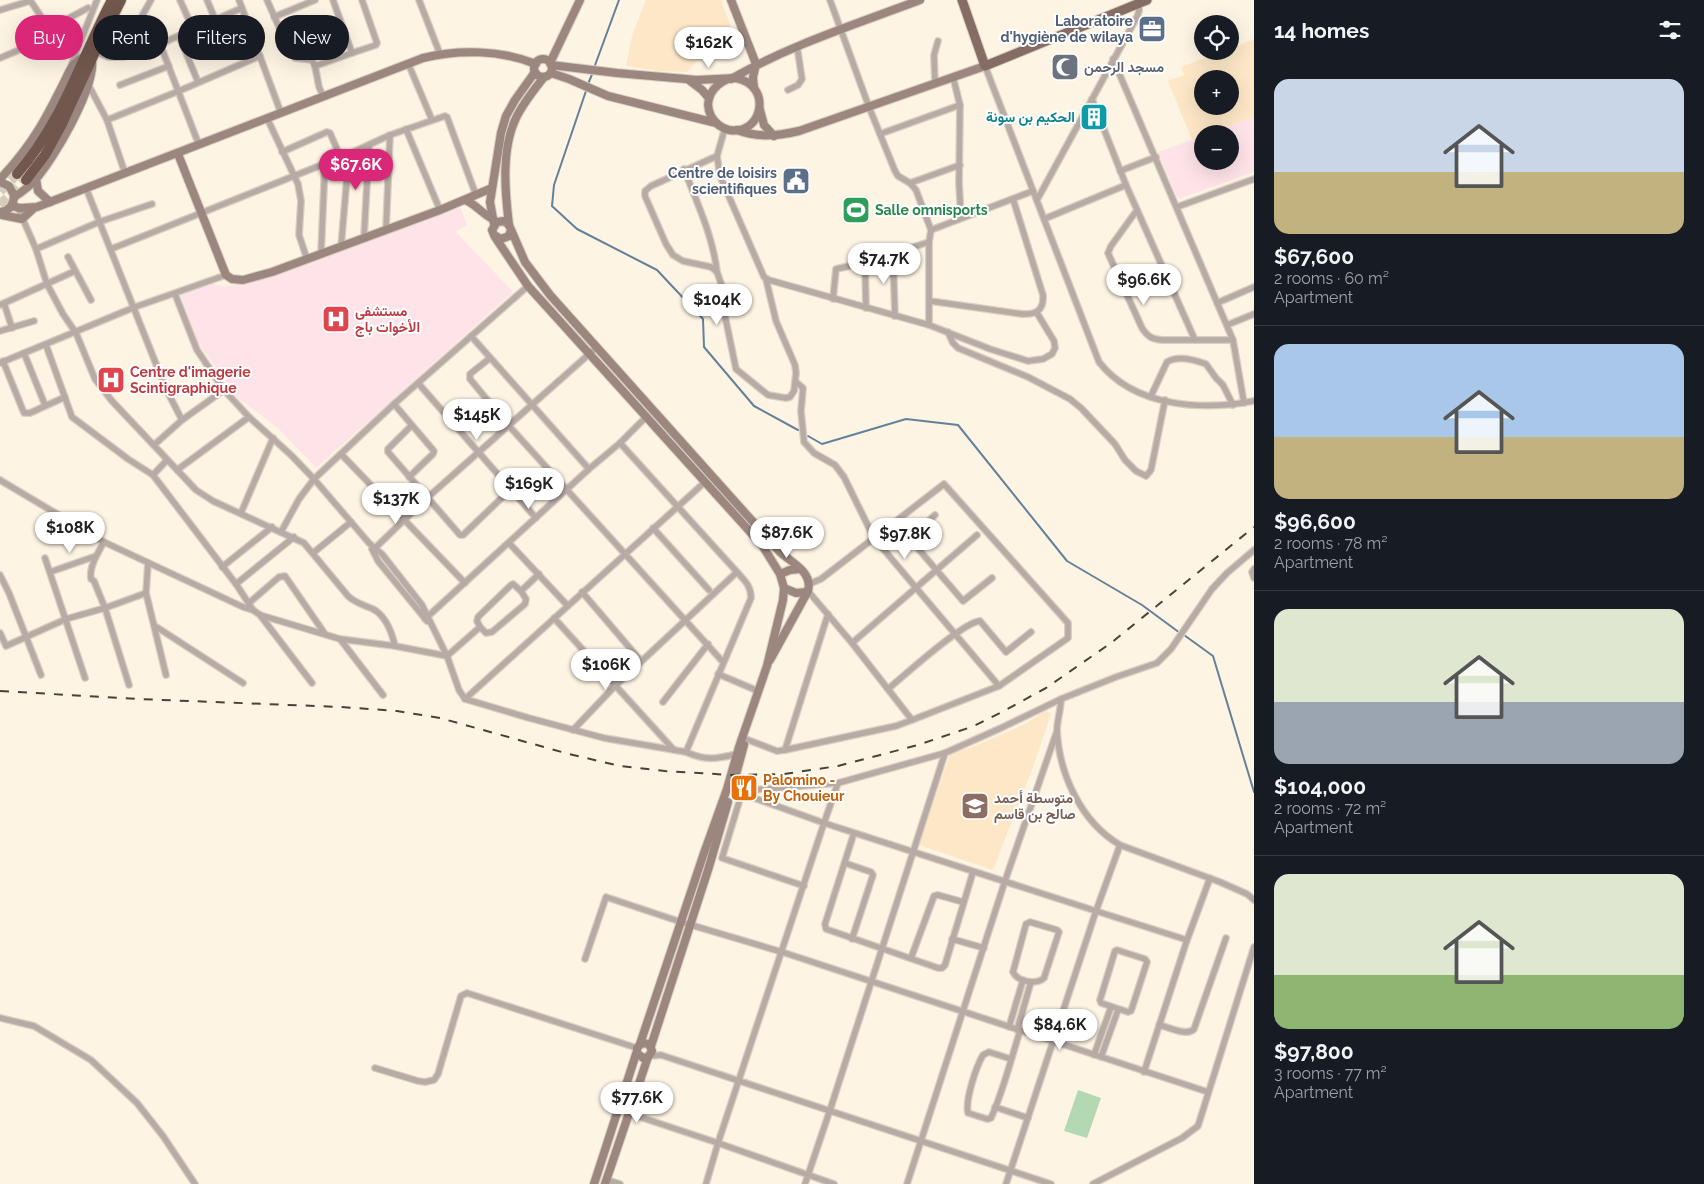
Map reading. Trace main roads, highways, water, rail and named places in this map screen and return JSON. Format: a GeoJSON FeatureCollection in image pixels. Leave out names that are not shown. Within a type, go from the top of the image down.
{"type":"FeatureCollection","features":[{"type":"Feature","properties":{"kind":"highway"},"geometry":{"type":"LineString","coordinates":[[31,180],[62,124],[112,0]]}},
{"type":"Feature","properties":{"kind":"highway"},"geometry":{"type":"LineString","coordinates":[[17,174],[52,127],[121,0]]}},
{"type":"Feature","properties":{"kind":"main road"},"geometry":{"type":"LineString","coordinates":[[495,237],[504,239],[509,236],[510,227],[505,174],[508,143],[515,120],[526,99],[549,69],[580,0]]}},
{"type":"Feature","properties":{"kind":"main road"},"geometry":{"type":"LineString","coordinates":[[731,0],[756,64],[753,77],[754,88],[759,97],[764,124],[774,136]]}},
{"type":"Feature","properties":{"kind":"main road"},"geometry":{"type":"LineString","coordinates":[[716,123],[710,114],[709,98],[718,84],[756,64],[797,46],[920,0]]}},
{"type":"Feature","properties":{"kind":"main road"},"geometry":{"type":"LineString","coordinates":[[962,0],[985,66]]}},
{"type":"Feature","properties":{"kind":"main road"},"geometry":{"type":"LineString","coordinates":[[606,1182],[691,925],[708,854],[737,754],[767,666],[783,600],[784,588],[780,574],[762,545],[528,286],[495,237],[492,230],[494,222],[490,202],[501,133],[506,116],[543,60],[549,69],[608,96],[716,123],[724,128],[750,135],[774,136],[799,132],[985,66],[1143,2]]}},
{"type":"Feature","properties":{"kind":"main road"},"geometry":{"type":"LineString","coordinates":[[8,208],[22,219],[35,208],[50,202],[178,154],[408,63],[440,54],[475,52],[524,59],[536,68],[539,76],[549,69],[564,66],[689,80],[741,79],[754,88]]}},
{"type":"Feature","properties":{"kind":"main road"},"geometry":{"type":"LineString","coordinates":[[91,55],[92,73],[78,110],[53,156],[8,208],[13,192],[10,186],[0,181],[20,159],[32,142],[70,70],[78,60],[91,55]]}},
{"type":"Feature","properties":{"kind":"main road"},"geometry":{"type":"LineString","coordinates":[[689,80],[709,98]]}},
{"type":"Feature","properties":{"kind":"main road"},"geometry":{"type":"LineString","coordinates":[[736,130],[752,123],[756,119],[760,108]]}},
{"type":"Feature","properties":{"kind":"main road"},"geometry":{"type":"LineString","coordinates":[[178,154],[226,275],[232,279],[243,280],[272,272],[440,210],[492,188]]}},
{"type":"Feature","properties":{"kind":"main road"},"geometry":{"type":"LineString","coordinates":[[31,180],[38,192],[50,202]]}},
{"type":"Feature","properties":{"kind":"main road"},"geometry":{"type":"LineString","coordinates":[[465,200],[473,203],[485,216],[494,222],[500,221],[510,227],[525,262],[534,275],[780,552],[808,577],[808,589],[767,666]]}},
{"type":"Feature","properties":{"kind":"main road"},"geometry":{"type":"LineString","coordinates":[[8,208],[35,208]]}},
{"type":"Feature","properties":{"kind":"main road"},"geometry":{"type":"LineString","coordinates":[[780,574],[800,569]]}},
{"type":"Feature","properties":{"kind":"main road"},"geometry":{"type":"LineString","coordinates":[[784,588],[796,593],[808,589]]}},
{"type":"Feature","properties":{"kind":"main road"},"geometry":{"type":"LineString","coordinates":[[594,1184],[638,1048],[682,922],[732,790],[742,755],[743,738]]}},
{"type":"Feature","properties":{"kind":"main road"},"geometry":{"type":"LineString","coordinates":[[638,1048],[647,1043],[650,1052]]}},
{"type":"Feature","properties":{"kind":"main road"},"geometry":{"type":"LineString","coordinates":[[638,1048],[640,1057],[650,1052]]}},
{"type":"Feature","properties":{"kind":"waterway"},"geometry":{"type":"LineString","coordinates":[[594,68],[619,0]]}},
{"type":"Feature","properties":{"kind":"waterway"},"geometry":{"type":"LineString","coordinates":[[588,84],[593,72]]}},
{"type":"Feature","properties":{"kind":"waterway"},"geometry":{"type":"LineString","coordinates":[[587,88],[554,185],[552,206],[577,229],[657,270],[703,319],[704,347],[754,406],[798,430]]}},
{"type":"Feature","properties":{"kind":"waterway"},"geometry":{"type":"LineString","coordinates":[[808,436],[822,444],[906,419],[958,425],[1067,561],[1142,605],[1180,633]]}},
{"type":"Feature","properties":{"kind":"waterway"},"geometry":{"type":"LineString","coordinates":[[1184,635],[1213,656],[1254,792]]}},
{"type":"Feature","properties":{"kind":"tunnel"},"geometry":{"type":"LineString","coordinates":[[0,191],[17,174]]}},
{"type":"Feature","properties":{"kind":"tunnel"},"geometry":{"type":"LineString","coordinates":[[0,205],[26,180]]}},
{"type":"Feature","properties":{"kind":"railway"},"geometry":{"type":"LineString","coordinates":[[0,691],[397,711],[440,718],[569,754],[620,766],[731,775],[784,774],[838,766],[918,745],[974,726],[1000,713],[1046,688],[1111,643],[1254,527]]}},
{"type":"Feature","properties":{"kind":"place","name":"Laboratoire d'hygiène de wilaya"},"geometry":{"type":"Point","coordinates":[1152,29]}},
{"type":"Feature","properties":{"kind":"place","name":"مسجد الرحمن"},"geometry":{"type":"Point","coordinates":[1065,67]}},
{"type":"Feature","properties":{"kind":"place","name":"الحكيم بن سونة"},"geometry":{"type":"Point","coordinates":[1094,117]}},
{"type":"Feature","properties":{"kind":"place","name":"Centre de loisirs scientifiques"},"geometry":{"type":"Point","coordinates":[796,181]}},
{"type":"Feature","properties":{"kind":"place","name":"Salle omnisports"},"geometry":{"type":"Point","coordinates":[856,210]}},
{"type":"Feature","properties":{"kind":"place","name":"مستشفى الأخوات باج"},"geometry":{"type":"Point","coordinates":[336,319]}},
{"type":"Feature","properties":{"kind":"place","name":"Centre d'imagerie Scintigraphique"},"geometry":{"type":"Point","coordinates":[111,380]}},
{"type":"Feature","properties":{"kind":"place","name":"Palomino - By Chouieur"},"geometry":{"type":"Point","coordinates":[744,788]}},
{"type":"Feature","properties":{"kind":"place","name":"متوسطة أحمد صالح بن قاسم"},"geometry":{"type":"Point","coordinates":[975,806]}}]}
